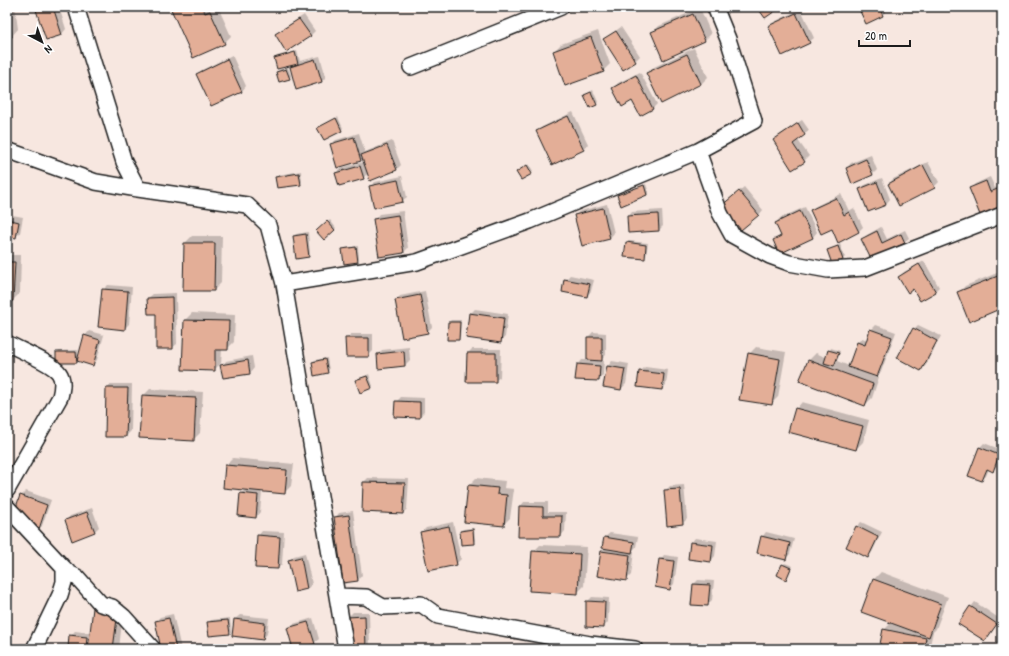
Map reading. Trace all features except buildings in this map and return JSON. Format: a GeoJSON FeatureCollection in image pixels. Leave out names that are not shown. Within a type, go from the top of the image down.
{"type":"FeatureCollection","features":[{"type":"Feature","properties":{"kind":"street"},"geometry":{"type":"LineString","coordinates":[[76,7],[124,162],[138,189]]}},
{"type":"Feature","properties":{"kind":"street"},"geometry":{"type":"LineString","coordinates":[[411,67],[561,7]]}},
{"type":"Feature","properties":{"kind":"street"},"geometry":{"type":"LineString","coordinates":[[284,284],[417,262],[530,221],[698,151],[754,121],[728,39],[715,7]]}},
{"type":"Feature","properties":{"kind":"street"},"geometry":{"type":"LineString","coordinates":[[7,150],[96,182],[246,205],[268,225],[284,284],[346,649]]}},
{"type":"Feature","properties":{"kind":"street"},"geometry":{"type":"LineString","coordinates":[[698,151],[720,213],[732,236],[789,264],[828,270],[865,268],[1002,216]]}},
{"type":"Feature","properties":{"kind":"street"},"geometry":{"type":"LineString","coordinates":[[7,344],[51,366],[60,373],[63,384],[60,397],[7,490]]}},
{"type":"Feature","properties":{"kind":"street"},"geometry":{"type":"LineString","coordinates":[[7,507],[64,569],[77,577],[101,604],[112,607],[124,617],[153,649]]}},
{"type":"Feature","properties":{"kind":"street"},"geometry":{"type":"LineString","coordinates":[[34,649],[60,594],[64,582],[64,569]]}},
{"type":"Feature","properties":{"kind":"street"},"geometry":{"type":"LineString","coordinates":[[337,596],[366,597],[383,608],[421,604],[438,616],[590,644],[635,649]]}}]}
